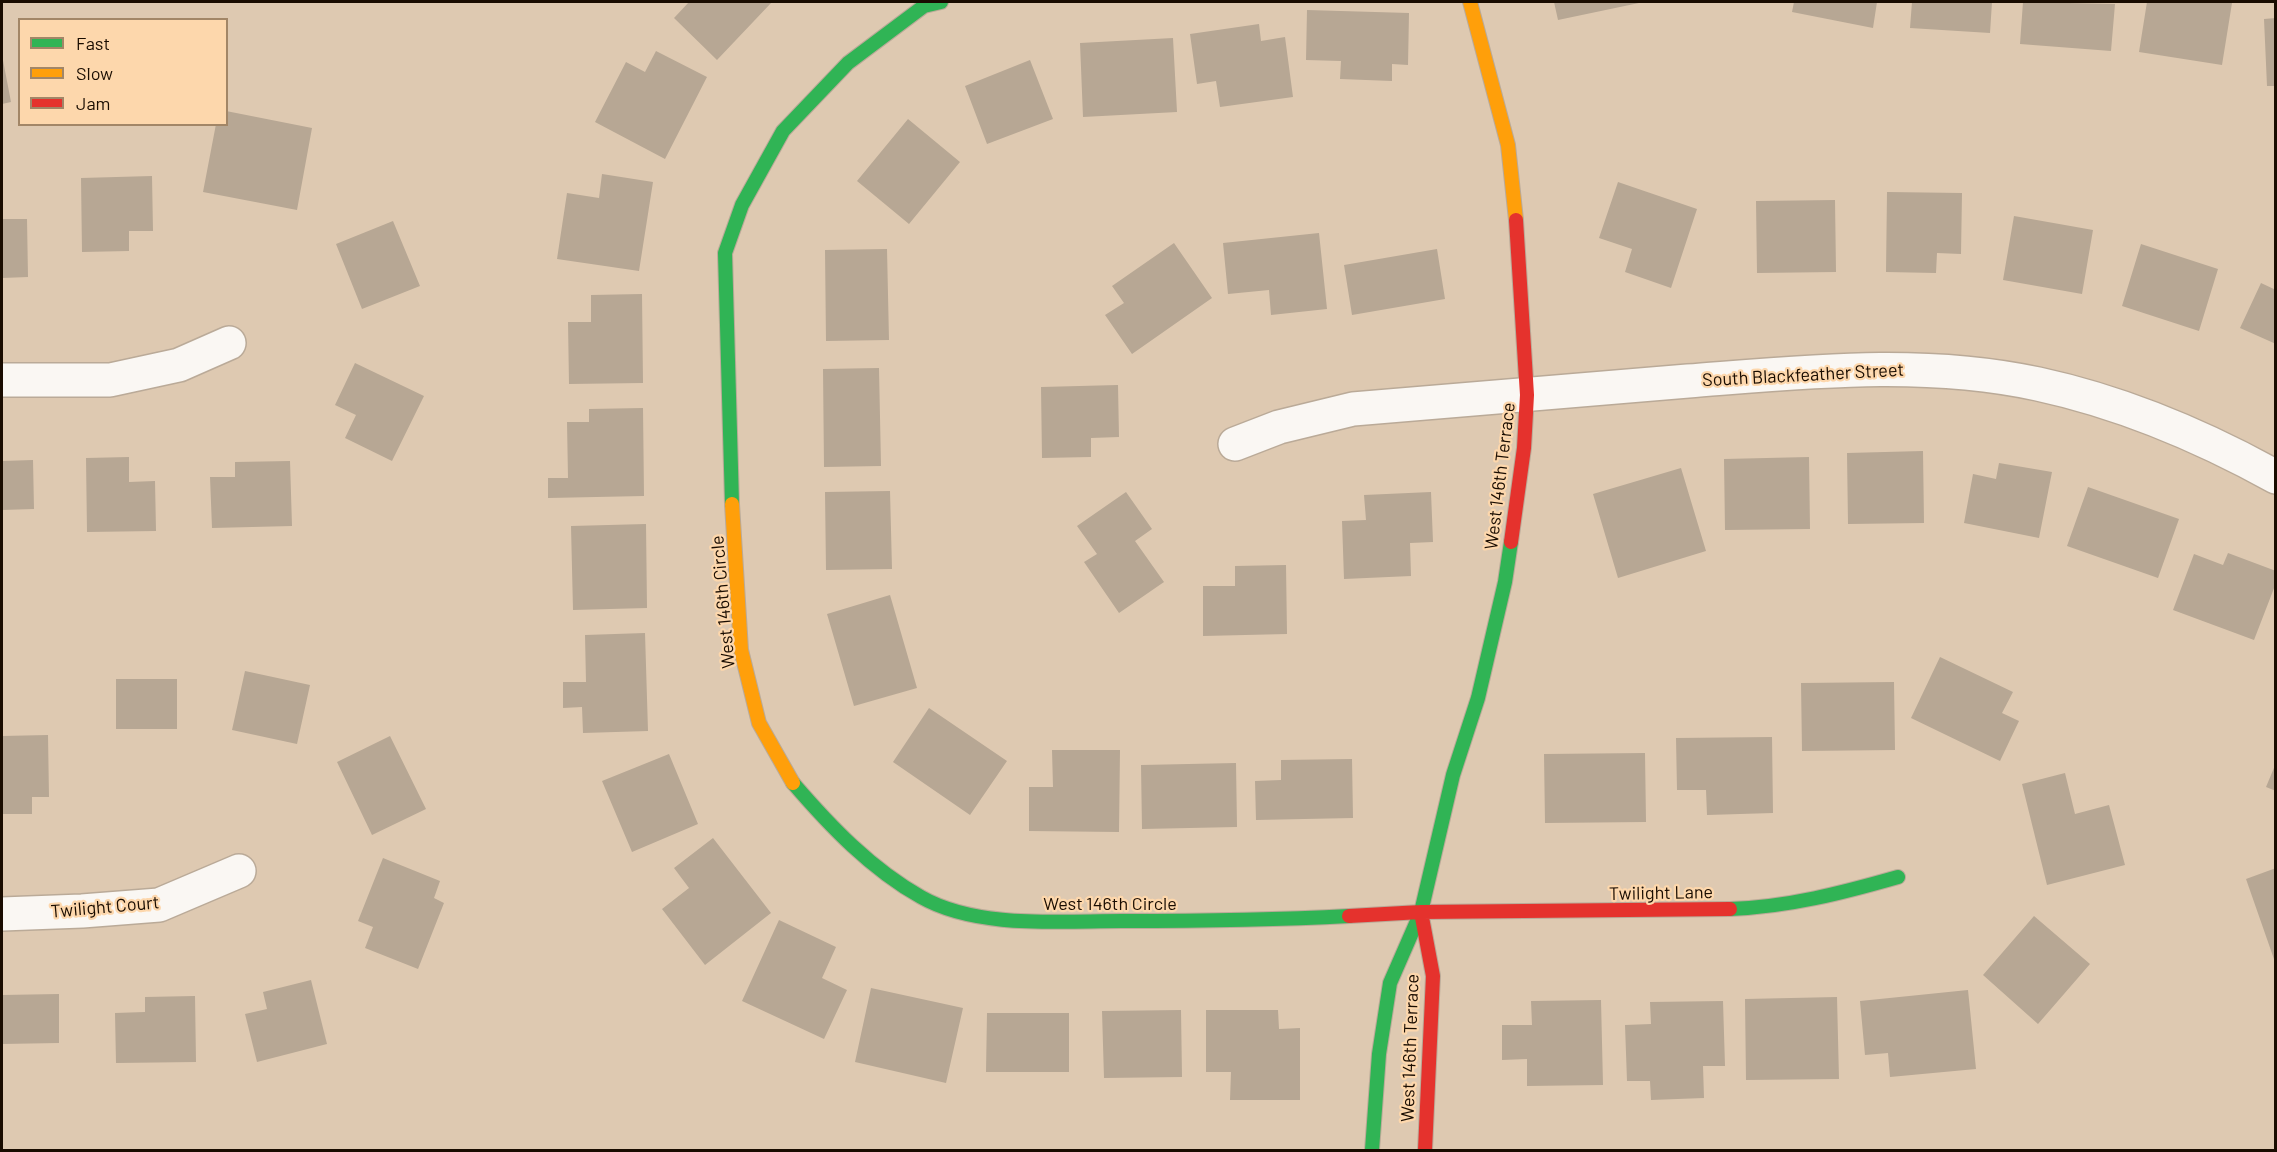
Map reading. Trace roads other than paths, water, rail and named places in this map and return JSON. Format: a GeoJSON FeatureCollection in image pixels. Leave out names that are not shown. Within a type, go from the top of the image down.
{"type":"FeatureCollection","features":[{"type":"Feature","properties":{"kind":"street","name":"West 146th Circle"},"geometry":{"type":"LineString","coordinates":[[941,2],[924,6],[848,63],[783,131],[742,205],[725,253],[731,490],[741,650],[759,723],[790,778],[825,820],[880,870],[922,898],[964,914],[1028,921],[1117,923],[1256,921],[1421,912]]}},
{"type":"Feature","properties":{"kind":"street","name":"West 146th Terrace"},"geometry":{"type":"LineString","coordinates":[[1372,1150],[1378,1054],[1390,983],[1421,912],[1452,775],[1478,698],[1505,582],[1524,448],[1527,395],[1516,216],[1508,145],[1470,2]]}},
{"type":"Feature","properties":{"kind":"street"},"geometry":{"type":"LineString","coordinates":[[2,380],[110,380],[179,365],[229,343]]}},
{"type":"Feature","properties":{"kind":"street","name":"South Blackfeather Street"},"geometry":{"type":"LineString","coordinates":[[1235,444],[1279,427],[1353,409],[1822,370],[1901,368],[1966,373],[2036,384],[2106,401],[2178,430],[2276,477]]}},
{"type":"Feature","properties":{"kind":"street","name":"Twilight Court"},"geometry":{"type":"LineString","coordinates":[[2,914],[159,905],[239,871]]}},
{"type":"Feature","properties":{"kind":"street","name":"Twilight Lane"},"geometry":{"type":"LineString","coordinates":[[1421,912],[1689,911],[1763,908],[1830,897],[1898,877]]}},
{"type":"Feature","properties":{"kind":"street","name":"West 146th Terrace"},"geometry":{"type":"LineString","coordinates":[[1421,912],[1433,976],[1425,1150]]}}]}
